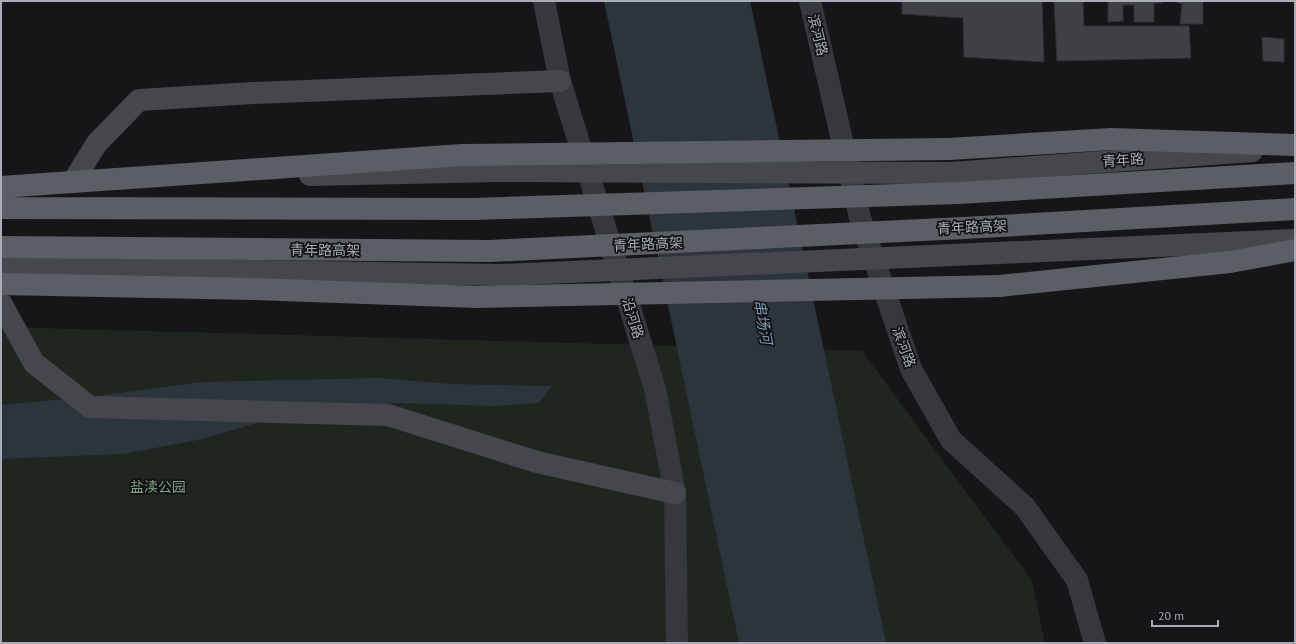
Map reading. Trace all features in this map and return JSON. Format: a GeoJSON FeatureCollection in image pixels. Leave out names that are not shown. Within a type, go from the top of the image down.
{"type":"FeatureCollection","features":[{"type":"Feature","properties":{"kind":"highway"},"geometry":{"type":"LineString","coordinates":[[1,187],[462,155],[949,150],[1111,139],[1295,145]]}},
{"type":"Feature","properties":{"kind":"highway"},"geometry":{"type":"LineString","coordinates":[[1,208],[482,208],[958,193],[1295,173]]}},
{"type":"Feature","properties":{"kind":"highway","name":"青年路高架"},"geometry":{"type":"LineString","coordinates":[[1,247],[490,251],[964,228],[1295,209]]}},
{"type":"Feature","properties":{"kind":"highway"},"geometry":{"type":"LineString","coordinates":[[1,284],[253,289],[476,297],[999,286],[1230,262],[1295,250]]}},
{"type":"Feature","properties":{"kind":"main road"},"geometry":{"type":"LineString","coordinates":[[74,180],[97,143],[140,100],[253,93],[560,81]]}},
{"type":"Feature","properties":{"kind":"main road","name":"青年路"},"geometry":{"type":"LineString","coordinates":[[1,179],[74,180],[497,172],[951,172],[1295,148]]}},
{"type":"Feature","properties":{"kind":"main road"},"geometry":{"type":"LineString","coordinates":[[1,267],[500,275],[1295,240]]}},
{"type":"Feature","properties":{"kind":"main road"},"geometry":{"type":"LineString","coordinates":[[1,303],[34,363],[90,408],[388,415],[537,462],[675,494]]}},
{"type":"Feature","properties":{"kind":"street","name":"沿河路"},"geometry":{"type":"LineString","coordinates":[[544,1],[560,81],[655,389],[675,494],[677,643]]}},
{"type":"Feature","properties":{"kind":"street","name":"滨河路"},"geometry":{"type":"LineString","coordinates":[[810,1],[860,218],[911,369],[951,440],[1025,507],[1077,580],[1095,643]]}},
{"type":"Feature","properties":{"kind":"green space","name":"盐渎公园"},"geometry":{"type":"Polygon","coordinates":[[[1,327],[862,351],[1032,581],[1045,643],[1,643],[1,327]]]}},
{"type":"Feature","properties":{"kind":"water","name":"串场河"},"geometry":{"type":"Polygon","coordinates":[[[604,1],[750,1],[886,643],[739,643],[604,1]]]}},
{"type":"Feature","properties":{"kind":"water"},"geometry":{"type":"Polygon","coordinates":[[[379,378],[451,384],[552,386],[539,403],[493,406],[400,403],[294,412],[203,439],[123,454],[1,459],[1,405],[97,396],[203,382],[379,378]]]}},
{"type":"Feature","properties":{"kind":"building"},"geometry":{"type":"Polygon","coordinates":[[[902,1],[1042,1],[1044,62],[964,57],[963,18],[902,14],[902,1]]]}},
{"type":"Feature","properties":{"kind":"building"},"geometry":{"type":"Polygon","coordinates":[[[1054,1],[1083,1],[1084,26],[1189,26],[1191,58],[1057,61],[1054,1]]]}},
{"type":"Feature","properties":{"kind":"building"},"geometry":{"type":"Polygon","coordinates":[[[1108,1],[1163,1],[1162,3],[1154,3],[1154,22],[1134,22],[1134,5],[1123,5],[1123,21],[1108,22],[1108,1]]]}},
{"type":"Feature","properties":{"kind":"building"},"geometry":{"type":"Polygon","coordinates":[[[1173,1],[1203,1],[1203,24],[1180,24],[1182,4],[1173,1]]]}},
{"type":"Feature","properties":{"kind":"building"},"geometry":{"type":"Polygon","coordinates":[[[1262,37],[1284,39],[1284,62],[1263,61],[1262,37]]]}}]}
